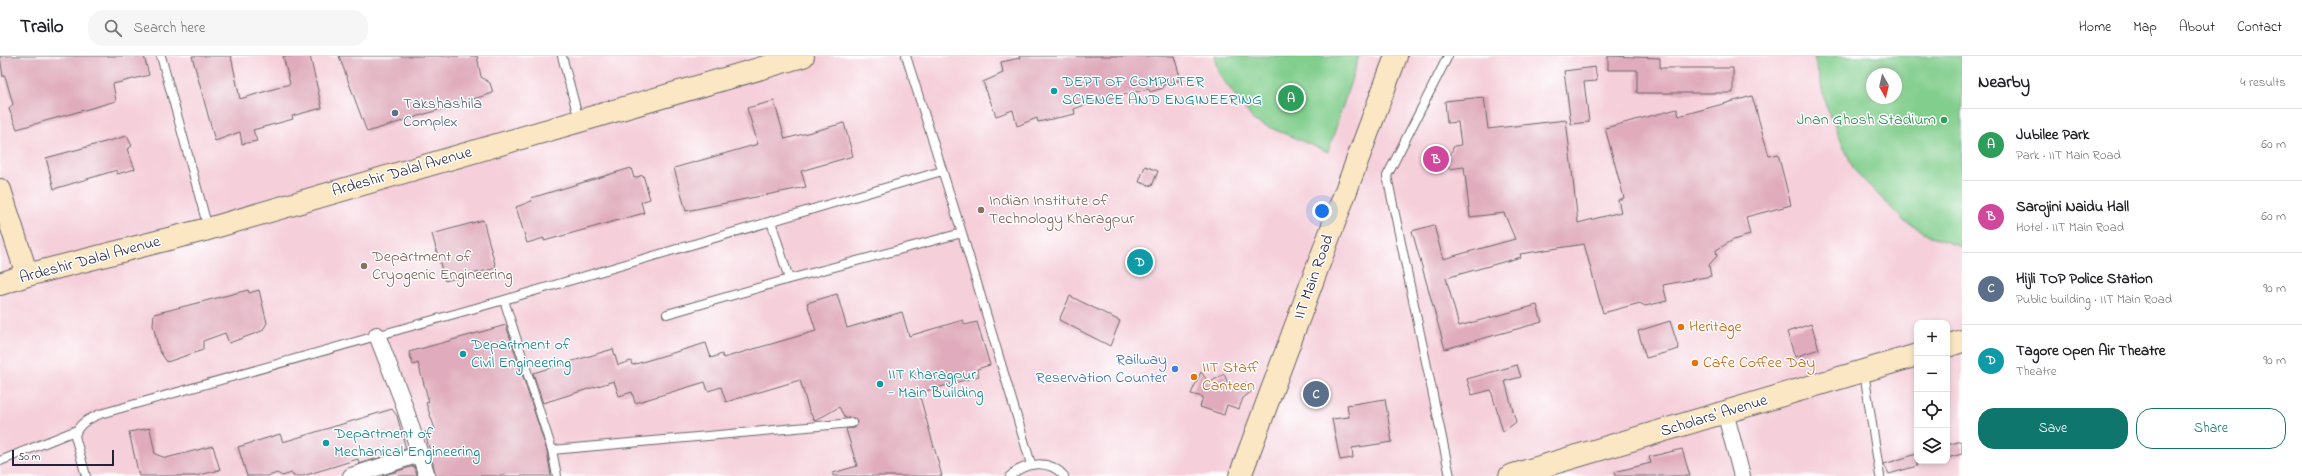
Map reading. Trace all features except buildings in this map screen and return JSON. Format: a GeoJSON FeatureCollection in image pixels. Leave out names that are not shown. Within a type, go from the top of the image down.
{"type":"FeatureCollection","features":[{"type":"Feature","properties":{"kind":"street","name":"Ardeshir Dalal Avenue"},"geometry":{"type":"LineString","coordinates":[[0,284],[27,275],[208,229],[803,56]]}},
{"type":"Feature","properties":{"kind":"street","name":"IIT Main Road"},"geometry":{"type":"LineString","coordinates":[[1240,476],[1396,56]]}},
{"type":"Feature","properties":{"kind":"street"},"geometry":{"type":"LineString","coordinates":[[0,190],[27,275]]}},
{"type":"Feature","properties":{"kind":"street"},"geometry":{"type":"LineString","coordinates":[[377,336],[427,476]]}},
{"type":"Feature","properties":{"kind":"street"},"geometry":{"type":"LineString","coordinates":[[1950,345],[1962,342]]}},
{"type":"Feature","properties":{"kind":"street","name":"Scholars' Avenue"},"geometry":{"type":"LineString","coordinates":[[1510,476],[1537,473],[1725,412],[1914,356]]}},
{"type":"Feature","properties":{"kind":"street"},"geometry":{"type":"LineString","coordinates":[[1725,412],[1742,476]]}},
{"type":"Feature","properties":{"kind":"street"},"geometry":{"type":"LineString","coordinates":[[351,476],[420,454]]}},
{"type":"Feature","properties":{"kind":"lane"},"geometry":{"type":"LineString","coordinates":[[161,56],[208,229]]}},
{"type":"Feature","properties":{"kind":"lane"},"geometry":{"type":"LineString","coordinates":[[562,56],[579,121]]}},
{"type":"Feature","properties":{"kind":"lane"},"geometry":{"type":"LineString","coordinates":[[906,56],[962,233],[1031,464]]}},
{"type":"Feature","properties":{"kind":"lane"},"geometry":{"type":"LineString","coordinates":[[1448,56],[1387,176],[1450,476]]}},
{"type":"Feature","properties":{"kind":"lane"},"geometry":{"type":"LineString","coordinates":[[86,476],[75,436],[77,430],[86,420],[100,414],[504,300],[942,172]]}},
{"type":"Feature","properties":{"kind":"lane"},"geometry":{"type":"LineString","coordinates":[[771,221],[789,278]]}},
{"type":"Feature","properties":{"kind":"lane"},"geometry":{"type":"LineString","coordinates":[[667,314],[789,278],[962,233]]}},
{"type":"Feature","properties":{"kind":"lane"},"geometry":{"type":"LineString","coordinates":[[504,300],[552,450],[557,476]]}},
{"type":"Feature","properties":{"kind":"lane"},"geometry":{"type":"LineString","coordinates":[[1864,371],[1880,476]]}},
{"type":"Feature","properties":{"kind":"lane"},"geometry":{"type":"LineString","coordinates":[[552,450],[852,423]]}},
{"type":"Feature","properties":{"kind":"lane"},"geometry":{"type":"LineString","coordinates":[[0,461],[58,436],[77,430]]}},
{"type":"Feature","properties":{"kind":"lane"},"geometry":{"type":"LineString","coordinates":[[1010,476],[1020,468],[1031,464],[1043,464],[1054,468],[1064,476]]}},
{"type":"Feature","properties":{"kind":"shaded area","name":"Indian Institute of Technology Kharagpur"},"geometry":{"type":"Polygon","coordinates":[[[0,56],[1962,56],[1962,476],[0,476],[0,56]]]}},
{"type":"Feature","properties":{"kind":"green space"},"geometry":{"type":"Polygon","coordinates":[[[1214,56],[1359,56],[1328,152],[1254,121],[1219,74],[1214,56]]]}},
{"type":"Feature","properties":{"kind":"green space","name":"Jnan Ghosh Stadium"},"geometry":{"type":"Polygon","coordinates":[[[1814,56],[1962,56],[1962,247],[1934,238],[1903,220],[1854,170],[1826,106],[1814,56]]]}},
{"type":"Feature","properties":{"kind":"place","name":"DEPT OF COMPUTER SCIENCE AND ENGINEERING"},"geometry":{"type":"Point","coordinates":[1054,91]}},
{"type":"Feature","properties":{"kind":"place","name":"Jubilee Park"},"geometry":{"type":"Point","coordinates":[1291,98]}},
{"type":"Feature","properties":{"kind":"place","name":"Takshashila Complex"},"geometry":{"type":"Point","coordinates":[395,113]}},
{"type":"Feature","properties":{"kind":"place","name":"Jnan Ghosh Stadium"},"geometry":{"type":"Point","coordinates":[1944,120]}},
{"type":"Feature","properties":{"kind":"place","name":"Sarojini Naidu Hall"},"geometry":{"type":"Point","coordinates":[1436,159]}},
{"type":"Feature","properties":{"kind":"place","name":"Indian Institute of Technology Kharagpur"},"geometry":{"type":"Point","coordinates":[981,210]}},
{"type":"Feature","properties":{"kind":"place","name":"Tagore Open Air Theatre"},"geometry":{"type":"Point","coordinates":[1140,262]}},
{"type":"Feature","properties":{"kind":"place","name":"Department of Cryogenic Engineering"},"geometry":{"type":"Point","coordinates":[364,266]}},
{"type":"Feature","properties":{"kind":"place","name":"Heritage"},"geometry":{"type":"Point","coordinates":[1681,327]}},
{"type":"Feature","properties":{"kind":"place","name":"Department of Civil Engineering"},"geometry":{"type":"Point","coordinates":[463,354]}},
{"type":"Feature","properties":{"kind":"place","name":"Cafe Coffee Day"},"geometry":{"type":"Point","coordinates":[1695,363]}},
{"type":"Feature","properties":{"kind":"place","name":"Railway Reservation Counter"},"geometry":{"type":"Point","coordinates":[1175,369]}},
{"type":"Feature","properties":{"kind":"place","name":"IIT Staff Canteen"},"geometry":{"type":"Point","coordinates":[1194,377]}},
{"type":"Feature","properties":{"kind":"place","name":"IIT Kharagpur - Main Building"},"geometry":{"type":"Point","coordinates":[880,384]}},
{"type":"Feature","properties":{"kind":"place","name":"Hijli TOP Police Station"},"geometry":{"type":"Point","coordinates":[1316,394]}},
{"type":"Feature","properties":{"kind":"place","name":"Department of Mechanical Engineering"},"geometry":{"type":"Point","coordinates":[326,443]}}]}
